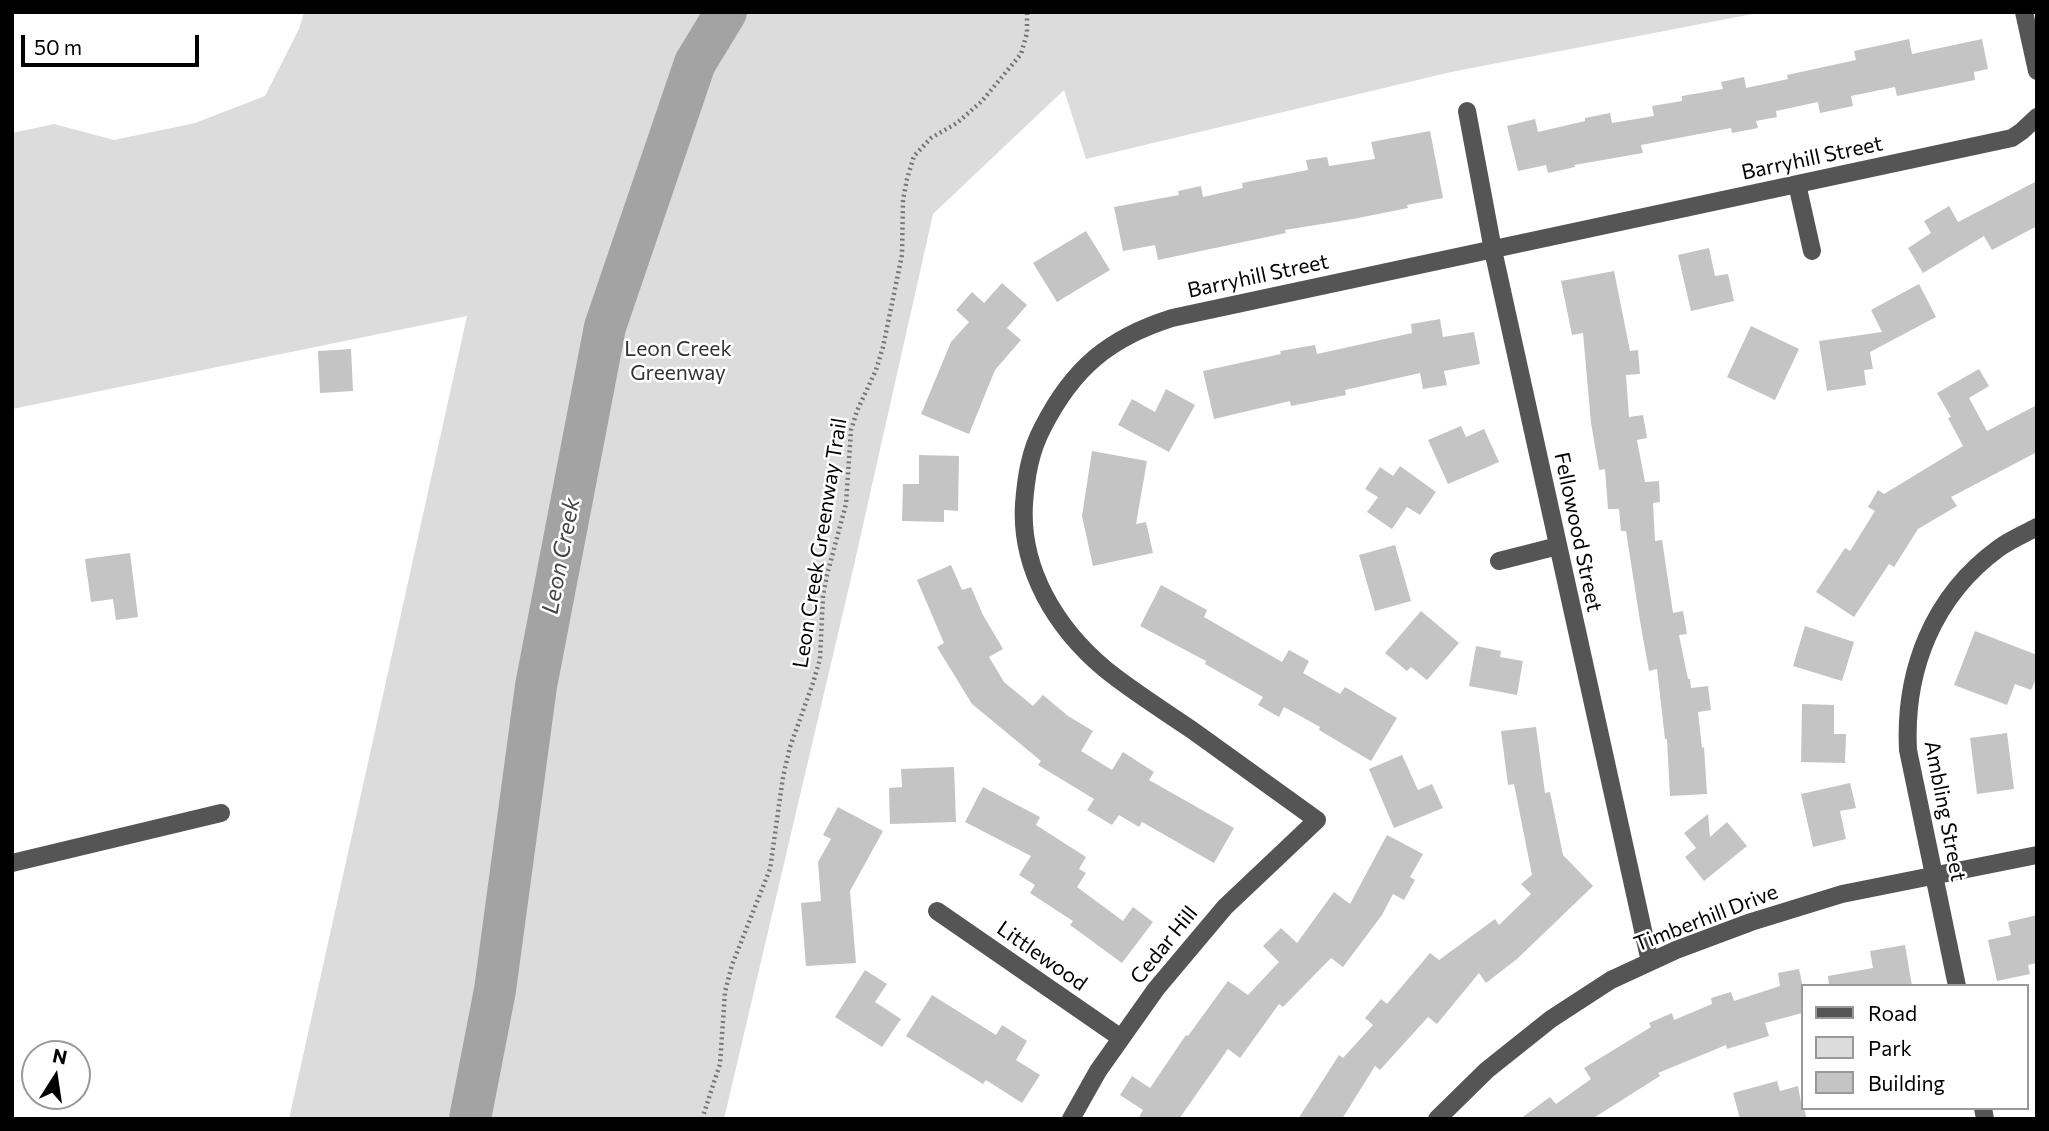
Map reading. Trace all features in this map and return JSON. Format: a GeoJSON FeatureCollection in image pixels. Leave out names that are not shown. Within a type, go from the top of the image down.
{"type":"FeatureCollection","features":[{"type":"Feature","properties":{"kind":"street"},"geometry":{"type":"LineString","coordinates":[[2024,12],[2037,71]]}},
{"type":"Feature","properties":{"kind":"street","name":"Fellowood Street"},"geometry":{"type":"LineString","coordinates":[[1467,111],[1493,250],[1650,962]]}},
{"type":"Feature","properties":{"kind":"street","name":"Barryhill Street"},"geometry":{"type":"LineString","coordinates":[[1317,820],[1104,668],[1063,627],[1042,593],[1029,558],[1023,517],[1026,477],[1038,436],[1057,400],[1083,368],[1115,342],[1172,318],[2012,138],[2037,118]]}},
{"type":"Feature","properties":{"kind":"street"},"geometry":{"type":"LineString","coordinates":[[1797,184],[1812,251]]}},
{"type":"Feature","properties":{"kind":"street","name":"Ambling Street"},"geometry":{"type":"LineString","coordinates":[[1956,984],[1908,750],[1908,704],[1918,658],[1937,616],[1964,579],[1999,548],[2037,527]]}},
{"type":"Feature","properties":{"kind":"street"},"geometry":{"type":"LineString","coordinates":[[1499,561],[1558,546]]}},
{"type":"Feature","properties":{"kind":"street"},"geometry":{"type":"LineString","coordinates":[[12,863],[220,813]]}},
{"type":"Feature","properties":{"kind":"street","name":"Cedar Hill"},"geometry":{"type":"LineString","coordinates":[[1071,1119],[1098,1071],[1156,989],[1225,907],[1317,820]]}},
{"type":"Feature","properties":{"kind":"street","name":"Timberhill Drive"},"geometry":{"type":"LineString","coordinates":[[1437,1119],[1487,1070],[1551,1019],[1612,980],[1650,962],[1751,922],[1829,898],[2037,855]]}},
{"type":"Feature","properties":{"kind":"street","name":"Littlewood"},"geometry":{"type":"LineString","coordinates":[[937,911],[1121,1038]]}},
{"type":"Feature","properties":{"kind":"path","name":"Leon Creek Greenway Trail"},"geometry":{"type":"LineString","coordinates":[[702,1119],[720,1065],[725,992],[739,946],[770,869],[790,747],[820,659],[823,595],[846,504],[851,430],[883,346],[902,255],[903,200],[907,179],[914,156],[931,138],[957,123],[982,101],[1021,54],[1027,33],[1027,12]]}},
{"type":"Feature","properties":{"kind":"green space","name":"Leon Creek Greenway"},"geometry":{"type":"Polygon","coordinates":[[[304,12],[1763,12],[1451,72],[1086,159],[1064,90],[933,214],[724,1119],[289,1119],[467,316],[12,409],[12,133],[54,124],[114,140],[195,123],[265,96],[299,29],[304,12]]]}},
{"type":"Feature","properties":{"kind":"building"},"geometry":{"type":"Polygon","coordinates":[[[1909,39],[1912,54],[1982,39],[1988,69],[1974,72],[1975,80],[1897,96],[1895,87],[1851,96],[1853,106],[1820,113],[1818,102],[1776,111],[1777,117],[1756,121],[1758,128],[1732,133],[1731,128],[1641,145],[1643,153],[1574,165],[1575,167],[1548,173],[1546,165],[1518,171],[1507,126],[1535,119],[1538,132],[1610,113],[1612,123],[1654,116],[1652,106],[1682,101],[1682,96],[1723,89],[1721,82],[1744,77],[1746,88],[1788,79],[1787,75],[1856,60],[1854,51],[1909,39]]]}},
{"type":"Feature","properties":{"kind":"building"},"geometry":{"type":"Polygon","coordinates":[[[1430,131],[1443,198],[1407,205],[1408,208],[1285,230],[1286,233],[1158,260],[1155,245],[1123,251],[1114,207],[1179,195],[1178,191],[1201,186],[1203,197],[1243,188],[1242,183],[1308,170],[1306,160],[1327,157],[1329,166],[1375,159],[1371,142],[1430,131]]]}},
{"type":"Feature","properties":{"kind":"building"},"geometry":{"type":"Polygon","coordinates":[[[2037,181],[2037,226],[1992,250],[1984,236],[1923,273],[1908,248],[1931,233],[1924,221],[1949,206],[1958,222],[2037,181]]]}},
{"type":"Feature","properties":{"kind":"building"},"geometry":{"type":"Polygon","coordinates":[[[1086,231],[1110,270],[1057,302],[1033,263],[1086,231]]]}},
{"type":"Feature","properties":{"kind":"building"},"geometry":{"type":"Polygon","coordinates":[[[1709,248],[1715,276],[1728,274],[1734,301],[1691,311],[1678,255],[1709,248]]]}},
{"type":"Feature","properties":{"kind":"building"},"geometry":{"type":"Polygon","coordinates":[[[1614,271],[1630,351],[1638,350],[1640,374],[1626,375],[1629,417],[1643,415],[1647,438],[1637,440],[1645,482],[1659,481],[1660,502],[1653,503],[1655,541],[1662,540],[1673,613],[1683,611],[1687,634],[1679,635],[1691,688],[1708,686],[1711,710],[1698,712],[1702,748],[1704,747],[1707,794],[1670,796],[1667,739],[1657,669],[1649,671],[1626,531],[1621,531],[1619,509],[1608,509],[1605,469],[1599,470],[1591,423],[1583,333],[1572,335],[1561,281],[1614,271]]]}},
{"type":"Feature","properties":{"kind":"building"},"geometry":{"type":"Polygon","coordinates":[[[1002,283],[1027,305],[1007,328],[1021,340],[995,370],[969,434],[921,414],[951,342],[969,322],[956,310],[972,292],[984,303],[1002,283]]]}},
{"type":"Feature","properties":{"kind":"building"},"geometry":{"type":"Polygon","coordinates":[[[1919,284],[1936,317],[1870,352],[1873,369],[1864,370],[1866,385],[1827,391],[1819,341],[1882,332],[1871,310],[1919,284]]]}},
{"type":"Feature","properties":{"kind":"building"},"geometry":{"type":"Polygon","coordinates":[[[1440,319],[1443,337],[1474,332],[1480,364],[1444,371],[1447,385],[1423,389],[1420,373],[1345,390],[1346,395],[1291,406],[1290,401],[1214,419],[1203,371],[1315,345],[1317,354],[1412,333],[1411,324],[1440,319]]]}},
{"type":"Feature","properties":{"kind":"building"},"geometry":{"type":"Polygon","coordinates":[[[1751,326],[1799,349],[1775,400],[1727,377],[1751,326]]]}},
{"type":"Feature","properties":{"kind":"building"},"geometry":{"type":"Polygon","coordinates":[[[351,349],[353,391],[320,393],[318,351],[351,349]]]}},
{"type":"Feature","properties":{"kind":"building"},"geometry":{"type":"Polygon","coordinates":[[[1979,369],[1989,386],[1969,398],[1987,431],[2037,405],[2037,452],[1951,497],[1957,506],[1918,529],[1894,567],[1889,564],[1854,617],[1816,592],[1845,548],[1850,551],[1875,511],[1868,507],[1878,490],[1884,494],[1963,446],[1937,393],[1979,369]]]}},
{"type":"Feature","properties":{"kind":"building"},"geometry":{"type":"Polygon","coordinates":[[[1166,389],[1195,405],[1169,452],[1118,425],[1132,399],[1155,412],[1166,389]]]}},
{"type":"Feature","properties":{"kind":"building"},"geometry":{"type":"Polygon","coordinates":[[[1461,426],[1466,437],[1484,429],[1499,462],[1448,484],[1428,440],[1461,426]]]}},
{"type":"Feature","properties":{"kind":"building"},"geometry":{"type":"Polygon","coordinates":[[[1092,451],[1147,461],[1136,524],[1146,522],[1153,553],[1093,566],[1082,516],[1092,451]]]}},
{"type":"Feature","properties":{"kind":"building"},"geometry":{"type":"Polygon","coordinates":[[[919,455],[959,456],[958,511],[944,510],[944,522],[902,521],[903,484],[919,484],[919,455]]]}},
{"type":"Feature","properties":{"kind":"building"},"geometry":{"type":"Polygon","coordinates":[[[1400,466],[1436,492],[1420,515],[1407,507],[1392,529],[1367,512],[1378,497],[1365,489],[1380,467],[1393,476],[1400,466]]]}},
{"type":"Feature","properties":{"kind":"building"},"geometry":{"type":"Polygon","coordinates":[[[1395,545],[1411,601],[1375,611],[1359,555],[1395,545]]]}},
{"type":"Feature","properties":{"kind":"building"},"geometry":{"type":"Polygon","coordinates":[[[130,553],[138,617],[116,620],[113,599],[91,602],[85,559],[130,553]]]}},
{"type":"Feature","properties":{"kind":"building"},"geometry":{"type":"Polygon","coordinates":[[[951,565],[962,590],[971,587],[983,615],[1003,649],[989,657],[1004,682],[1033,706],[1043,695],[1068,716],[1093,731],[1081,751],[1112,770],[1123,752],[1154,772],[1149,780],[1234,828],[1214,863],[1142,822],[1139,827],[1119,815],[1112,825],[1087,810],[1094,799],[1038,765],[1041,761],[972,704],[937,647],[944,643],[917,580],[951,565]]]}},
{"type":"Feature","properties":{"kind":"building"},"geometry":{"type":"Polygon","coordinates":[[[1161,585],[1207,610],[1204,617],[1282,662],[1289,650],[1309,661],[1303,673],[1340,694],[1345,687],[1397,718],[1371,761],[1284,707],[1279,717],[1258,705],[1263,697],[1205,664],[1206,661],[1140,626],[1161,585]]]}},
{"type":"Feature","properties":{"kind":"building"},"geometry":{"type":"Polygon","coordinates":[[[1421,611],[1459,643],[1427,680],[1411,667],[1407,671],[1385,653],[1421,611]]]}},
{"type":"Feature","properties":{"kind":"building"},"geometry":{"type":"Polygon","coordinates":[[[1805,626],[1854,642],[1842,681],[1793,666],[1805,626]]]}},
{"type":"Feature","properties":{"kind":"building"},"geometry":{"type":"Polygon","coordinates":[[[1975,631],[2037,655],[2037,677],[2031,690],[2015,684],[2007,705],[1954,685],[1975,631]]]}},
{"type":"Feature","properties":{"kind":"building"},"geometry":{"type":"Polygon","coordinates":[[[1476,646],[1501,651],[1500,657],[1523,661],[1517,695],[1469,686],[1476,646]]]}},
{"type":"Feature","properties":{"kind":"building"},"geometry":{"type":"Polygon","coordinates":[[[1802,704],[1834,705],[1834,734],[1846,734],[1845,763],[1801,762],[1802,704]]]}},
{"type":"Feature","properties":{"kind":"building"},"geometry":{"type":"Polygon","coordinates":[[[1536,727],[1545,793],[1550,792],[1563,855],[1593,886],[1517,959],[1486,983],[1479,973],[1437,1024],[1428,1017],[1380,1070],[1375,1066],[1342,1119],[1298,1119],[1339,1055],[1343,1058],[1373,1025],[1365,1018],[1381,999],[1387,1004],[1430,953],[1439,960],[1495,919],[1499,925],[1531,894],[1521,884],[1532,875],[1514,784],[1508,785],[1501,731],[1536,727]]]}},
{"type":"Feature","properties":{"kind":"building"},"geometry":{"type":"Polygon","coordinates":[[[2007,733],[2014,789],[1977,794],[1970,738],[2007,733]]]}},
{"type":"Feature","properties":{"kind":"building"},"geometry":{"type":"Polygon","coordinates":[[[1402,755],[1418,790],[1432,784],[1443,808],[1394,828],[1369,769],[1402,755]]]}},
{"type":"Feature","properties":{"kind":"building"},"geometry":{"type":"Polygon","coordinates":[[[954,767],[956,822],[890,824],[889,788],[902,787],[901,769],[954,767]]]}},
{"type":"Feature","properties":{"kind":"building"},"geometry":{"type":"Polygon","coordinates":[[[1850,783],[1856,808],[1840,811],[1846,839],[1813,847],[1801,794],[1850,783]]]}},
{"type":"Feature","properties":{"kind":"building"},"geometry":{"type":"Polygon","coordinates":[[[983,787],[1040,817],[1036,825],[1086,857],[1079,869],[1086,873],[1077,887],[1123,921],[1133,907],[1153,922],[1122,963],[1070,925],[1073,921],[1030,893],[1035,885],[1019,875],[1031,856],[965,822],[983,787]]]}},
{"type":"Feature","properties":{"kind":"building"},"geometry":{"type":"Polygon","coordinates":[[[838,807],[883,831],[850,891],[856,963],[806,966],[801,903],[821,901],[818,862],[831,839],[823,835],[838,807]]]}},
{"type":"Feature","properties":{"kind":"building"},"geometry":{"type":"Polygon","coordinates":[[[1708,814],[1710,837],[1727,822],[1747,846],[1704,881],[1685,857],[1696,848],[1684,833],[1708,814]]]}},
{"type":"Feature","properties":{"kind":"building"},"geometry":{"type":"Polygon","coordinates":[[[1387,835],[1423,854],[1410,877],[1415,880],[1404,900],[1393,894],[1382,915],[1343,967],[1331,958],[1283,1007],[1279,1004],[1240,1058],[1228,1049],[1179,1119],[1138,1119],[1143,1110],[1120,1095],[1132,1076],[1150,1088],[1186,1035],[1188,1036],[1228,981],[1248,995],[1279,962],[1263,946],[1281,928],[1297,943],[1334,892],[1350,904],[1387,835]]]}},
{"type":"Feature","properties":{"kind":"building"},"geometry":{"type":"Polygon","coordinates":[[[2037,915],[2037,963],[2028,965],[2030,974],[1997,981],[1988,940],[2011,935],[2008,922],[2037,915]]]}},
{"type":"Feature","properties":{"kind":"building"},"geometry":{"type":"Polygon","coordinates":[[[1905,945],[1912,984],[1829,984],[1828,976],[1873,968],[1870,951],[1905,945]]]}},
{"type":"Feature","properties":{"kind":"building"},"geometry":{"type":"Polygon","coordinates":[[[1799,969],[1802,983],[1800,1014],[1765,1023],[1769,1036],[1727,1049],[1726,1045],[1658,1073],[1660,1076],[1592,1119],[1520,1119],[1550,1097],[1556,1104],[1591,1079],[1584,1068],[1651,1027],[1649,1023],[1672,1013],[1674,1020],[1712,1004],[1711,998],[1731,992],[1734,1001],[1780,986],[1778,973],[1799,969]]]}},
{"type":"Feature","properties":{"kind":"building"},"geometry":{"type":"Polygon","coordinates":[[[865,970],[887,984],[875,1002],[901,1019],[882,1047],[835,1017],[865,970]]]}},
{"type":"Feature","properties":{"kind":"building"},"geometry":{"type":"Polygon","coordinates":[[[932,995],[996,1035],[1002,1025],[1027,1041],[1016,1060],[1040,1075],[1022,1103],[986,1080],[983,1084],[906,1036],[932,995]]]}},
{"type":"Feature","properties":{"kind":"building"},"geometry":{"type":"Polygon","coordinates":[[[1777,1081],[1780,1091],[1798,1086],[1800,1110],[1805,1110],[1807,1119],[1740,1119],[1733,1093],[1777,1081]]]}},
{"type":"Feature","properties":{"kind":"waterway","name":"Leon Creek"},"geometry":{"type":"LineString","coordinates":[[470,1119],[495,990],[536,686],[605,327],[695,63],[726,12]]}}]}
